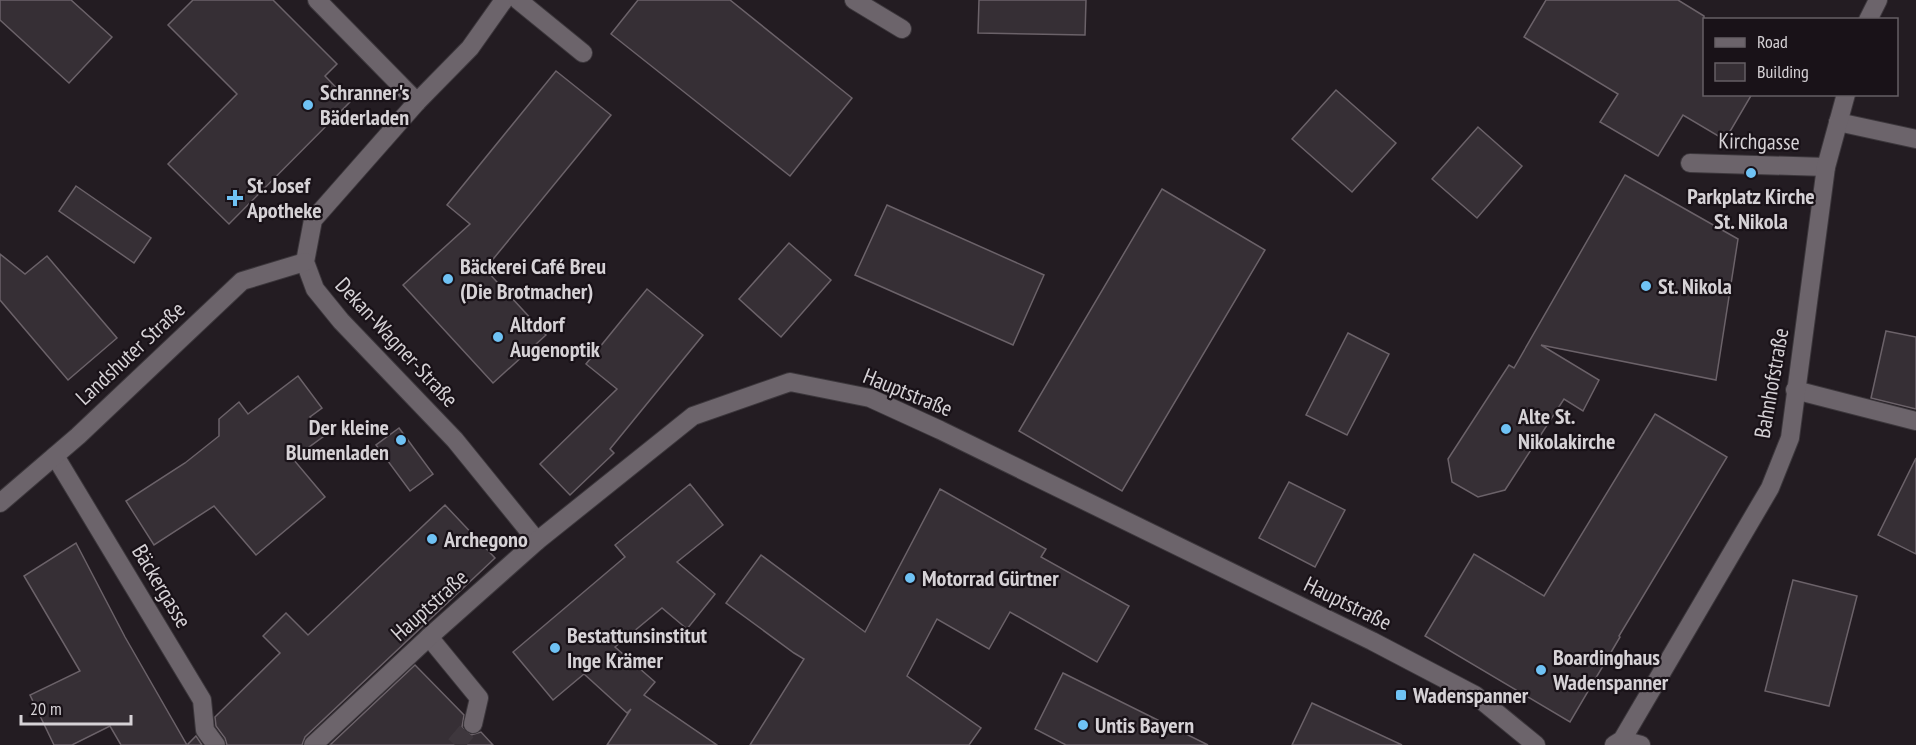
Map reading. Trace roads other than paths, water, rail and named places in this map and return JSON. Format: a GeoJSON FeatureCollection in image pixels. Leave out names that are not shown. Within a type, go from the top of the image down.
{"type":"FeatureCollection","features":[{"type":"Feature","properties":{"kind":"street"},"geometry":{"type":"LineString","coordinates":[[317,0],[417,102]]}},
{"type":"Feature","properties":{"kind":"street"},"geometry":{"type":"LineString","coordinates":[[305,262],[313,220],[417,102],[470,48],[504,0]]}},
{"type":"Feature","properties":{"kind":"street"},"geometry":{"type":"LineString","coordinates":[[518,0],[583,53]]}},
{"type":"Feature","properties":{"kind":"street"},"geometry":{"type":"LineString","coordinates":[[854,0],[902,29]]}},
{"type":"Feature","properties":{"kind":"street"},"geometry":{"type":"LineString","coordinates":[[1869,18],[1878,0]]}},
{"type":"Feature","properties":{"kind":"street","name":"Bahnhofstraße"},"geometry":{"type":"LineString","coordinates":[[1618,742],[1770,488],[1790,438],[1826,167],[1846,96]]}},
{"type":"Feature","properties":{"kind":"street"},"geometry":{"type":"LineString","coordinates":[[1839,122],[1916,139]]}},
{"type":"Feature","properties":{"kind":"street","name":"Kirchgasse"},"geometry":{"type":"LineString","coordinates":[[1690,163],[1826,167]]}},
{"type":"Feature","properties":{"kind":"street","name":"Landshuter Straße"},"geometry":{"type":"LineString","coordinates":[[0,503],[55,456],[242,281],[305,262]]}},
{"type":"Feature","properties":{"kind":"street","name":"Dekan-Wagner-Straße"},"geometry":{"type":"LineString","coordinates":[[305,262],[315,290],[341,321],[455,440],[537,541]]}},
{"type":"Feature","properties":{"kind":"street","name":"Hauptstraße"},"geometry":{"type":"LineString","coordinates":[[313,745],[537,541],[693,416],[790,382],[870,398],[940,430],[1309,610],[1465,689],[1536,745]]}},
{"type":"Feature","properties":{"kind":"street"},"geometry":{"type":"LineString","coordinates":[[1796,390],[1916,421]]}},
{"type":"Feature","properties":{"kind":"street","name":"Bäckergasse"},"geometry":{"type":"LineString","coordinates":[[55,456],[202,700],[205,730],[216,745]]}},
{"type":"Feature","properties":{"kind":"street"},"geometry":{"type":"LineString","coordinates":[[429,637],[479,698],[473,724]]}},
{"type":"Feature","properties":{"kind":"street"},"geometry":{"type":"LineString","coordinates":[[1618,742],[1641,745]]}},
{"type":"Feature","properties":{"kind":"tunnel"},"geometry":{"type":"LineString","coordinates":[[455,745],[473,724]]}},
{"type":"Feature","properties":{"kind":"place","name":"Schranner's Bäderladen"},"geometry":{"type":"Point","coordinates":[308,105]}},
{"type":"Feature","properties":{"kind":"place","name":"Parkplatz Kirche St. Nikola"},"geometry":{"type":"Point","coordinates":[1751,173]}},
{"type":"Feature","properties":{"kind":"place","name":"St. Josef Apotheke"},"geometry":{"type":"Point","coordinates":[235,198]}},
{"type":"Feature","properties":{"kind":"place","name":"Bäckerei Café Breu (Die Brotmacher)"},"geometry":{"type":"Point","coordinates":[448,279]}},
{"type":"Feature","properties":{"kind":"place","name":"St. Nikola"},"geometry":{"type":"Point","coordinates":[1646,286]}},
{"type":"Feature","properties":{"kind":"place","name":"Altdorf Augenoptik"},"geometry":{"type":"Point","coordinates":[498,337]}},
{"type":"Feature","properties":{"kind":"place","name":"Alte St. Nikolakirche"},"geometry":{"type":"Point","coordinates":[1506,429]}},
{"type":"Feature","properties":{"kind":"place","name":"Der kleine Blumenladen"},"geometry":{"type":"Point","coordinates":[401,440]}},
{"type":"Feature","properties":{"kind":"place","name":"Archegono"},"geometry":{"type":"Point","coordinates":[432,539]}},
{"type":"Feature","properties":{"kind":"place","name":"Motorrad Gürtner"},"geometry":{"type":"Point","coordinates":[910,578]}},
{"type":"Feature","properties":{"kind":"place","name":"Bestattunsinstitut Inge Krämer"},"geometry":{"type":"Point","coordinates":[555,648]}},
{"type":"Feature","properties":{"kind":"place","name":"Boardinghaus Wadenspanner"},"geometry":{"type":"Point","coordinates":[1541,670]}},
{"type":"Feature","properties":{"kind":"place","name":"Wadenspanner"},"geometry":{"type":"Point","coordinates":[1401,695]}},
{"type":"Feature","properties":{"kind":"place","name":"Untis Bayern"},"geometry":{"type":"Point","coordinates":[1083,725]}}]}
